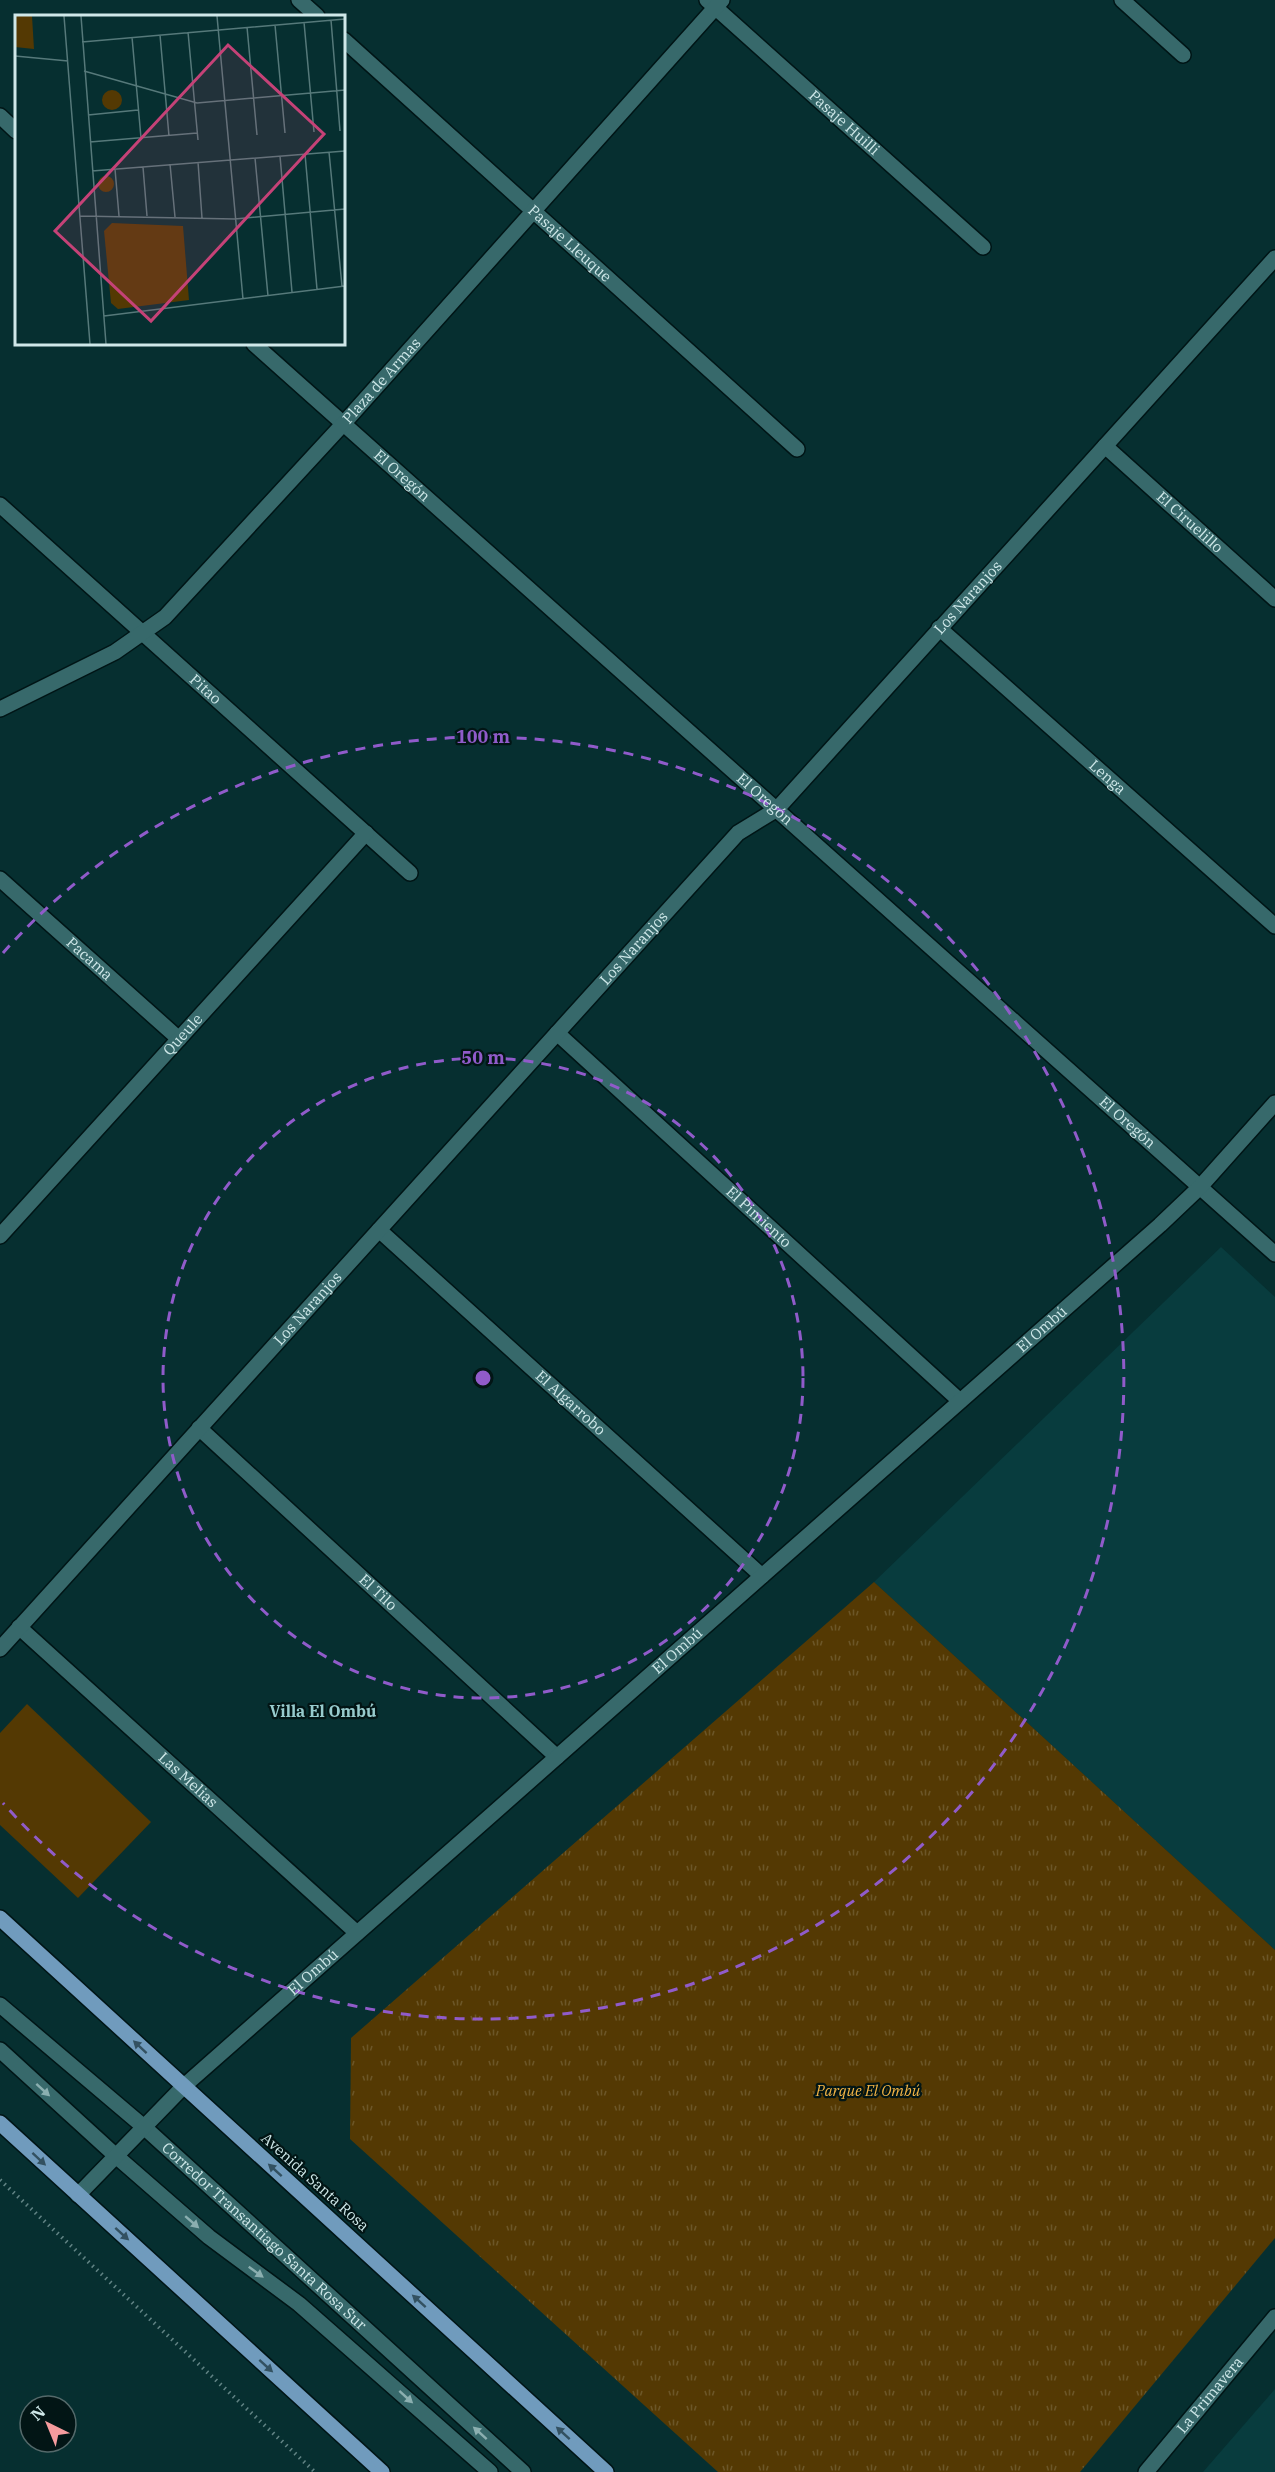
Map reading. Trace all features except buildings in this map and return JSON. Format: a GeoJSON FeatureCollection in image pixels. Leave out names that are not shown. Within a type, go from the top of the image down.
{"type":"FeatureCollection","features":[{"type":"Feature","properties":{"kind":"main road","name":"Avenida Santa Rosa"},"geometry":{"type":"LineString","coordinates":[[0,1918],[606,2472]]}},
{"type":"Feature","properties":{"kind":"main road"},"geometry":{"type":"LineString","coordinates":[[0,2123],[382,2472]]}},
{"type":"Feature","properties":{"kind":"street"},"geometry":{"type":"LineString","coordinates":[[298,0],[316,15]]}},
{"type":"Feature","properties":{"kind":"street"},"geometry":{"type":"LineString","coordinates":[[1122,0],[1183,55]]}},
{"type":"Feature","properties":{"kind":"street","name":"Plaza de Armas"},"geometry":{"type":"LineString","coordinates":[[0,709],[115,652],[144,634],[184,598],[344,423],[715,3]]}},
{"type":"Feature","properties":{"kind":"street","name":"Pasaje Huilli"},"geometry":{"type":"LineString","coordinates":[[715,3],[983,247]]}},
{"type":"Feature","properties":{"kind":"street","name":"Pasaje Lleuque"},"geometry":{"type":"LineString","coordinates":[[345,41],[797,449]]}},
{"type":"Feature","properties":{"kind":"street"},"geometry":{"type":"LineString","coordinates":[[0,116],[15,130]]}},
{"type":"Feature","properties":{"kind":"street","name":"Los Naranjos"},"geometry":{"type":"LineString","coordinates":[[0,1648],[738,833],[777,809],[939,628],[1272,266]]}},
{"type":"Feature","properties":{"kind":"street","name":"El Oregón"},"geometry":{"type":"LineString","coordinates":[[255,345],[1275,1254]]}},
{"type":"Feature","properties":{"kind":"street","name":"El Ciruelillo"},"geometry":{"type":"LineString","coordinates":[[1105,446],[1275,599]]}},
{"type":"Feature","properties":{"kind":"street","name":"Pitao"},"geometry":{"type":"LineString","coordinates":[[0,504],[410,873]]}},
{"type":"Feature","properties":{"kind":"street","name":"Lenga"},"geometry":{"type":"LineString","coordinates":[[939,628],[1275,926]]}},
{"type":"Feature","properties":{"kind":"street","name":"Queule"},"geometry":{"type":"LineString","coordinates":[[0,1236],[366,833]]}},
{"type":"Feature","properties":{"kind":"street","name":"Pacama"},"geometry":{"type":"LineString","coordinates":[[0,879],[179,1039]]}},
{"type":"Feature","properties":{"kind":"street","name":"El Pimiento"},"geometry":{"type":"LineString","coordinates":[[557,1033],[960,1401]]}},
{"type":"Feature","properties":{"kind":"street","name":"El Ombú"},"geometry":{"type":"LineString","coordinates":[[78,2195],[183,2086],[1160,1225],[1200,1187],[1275,1104]]}},
{"type":"Feature","properties":{"kind":"street","name":"El Algarrobo"},"geometry":{"type":"LineString","coordinates":[[379,1230],[762,1576]]}},
{"type":"Feature","properties":{"kind":"street","name":"El Tilo"},"geometry":{"type":"LineString","coordinates":[[199,1428],[557,1757]]}},
{"type":"Feature","properties":{"kind":"street","name":"Las Melias"},"geometry":{"type":"LineString","coordinates":[[19,1627],[357,1934]]}},
{"type":"Feature","properties":{"kind":"street","name":"Corredor Transantiago Santa Rosa Sur"},"geometry":{"type":"LineString","coordinates":[[0,2005],[144,2127],[523,2472]]}},
{"type":"Feature","properties":{"kind":"street","name":"Corredor Transantiago Santa Rosa Sur"},"geometry":{"type":"LineString","coordinates":[[0,2050],[209,2237],[299,2304],[490,2472]]}},
{"type":"Feature","properties":{"kind":"street","name":"La Primavera"},"geometry":{"type":"LineString","coordinates":[[1146,2472],[1275,2317]]}},
{"type":"Feature","properties":{"kind":"path"},"geometry":{"type":"LineString","coordinates":[[0,2180],[315,2472]]}},
{"type":"Feature","properties":{"kind":"shaded area"},"geometry":{"type":"Polygon","coordinates":[[[1221,1247],[1275,1297],[1275,1950],[874,1582],[1221,1247]]]}},
{"type":"Feature","properties":{"kind":"shaded area"},"geometry":{"type":"Polygon","coordinates":[[[1275,2389],[1275,2472],[1203,2472],[1275,2389]]]}},
{"type":"Feature","properties":{"kind":"green space","name":"Parque El Ombú"},"geometry":{"type":"Polygon","coordinates":[[[874,1582],[1275,1950],[1275,2238],[1080,2472],[718,2472],[350,2139],[351,2038],[874,1582]]]}},
{"type":"Feature","properties":{"kind":"green space"},"geometry":{"type":"Polygon","coordinates":[[[27,1704],[151,1822],[78,1898],[0,1825],[0,1733],[27,1704]]]}},
{"type":"Feature","properties":{"kind":"district","name":"Villa El Ombú"},"geometry":{"type":"Point","coordinates":[323,1711]}}]}
